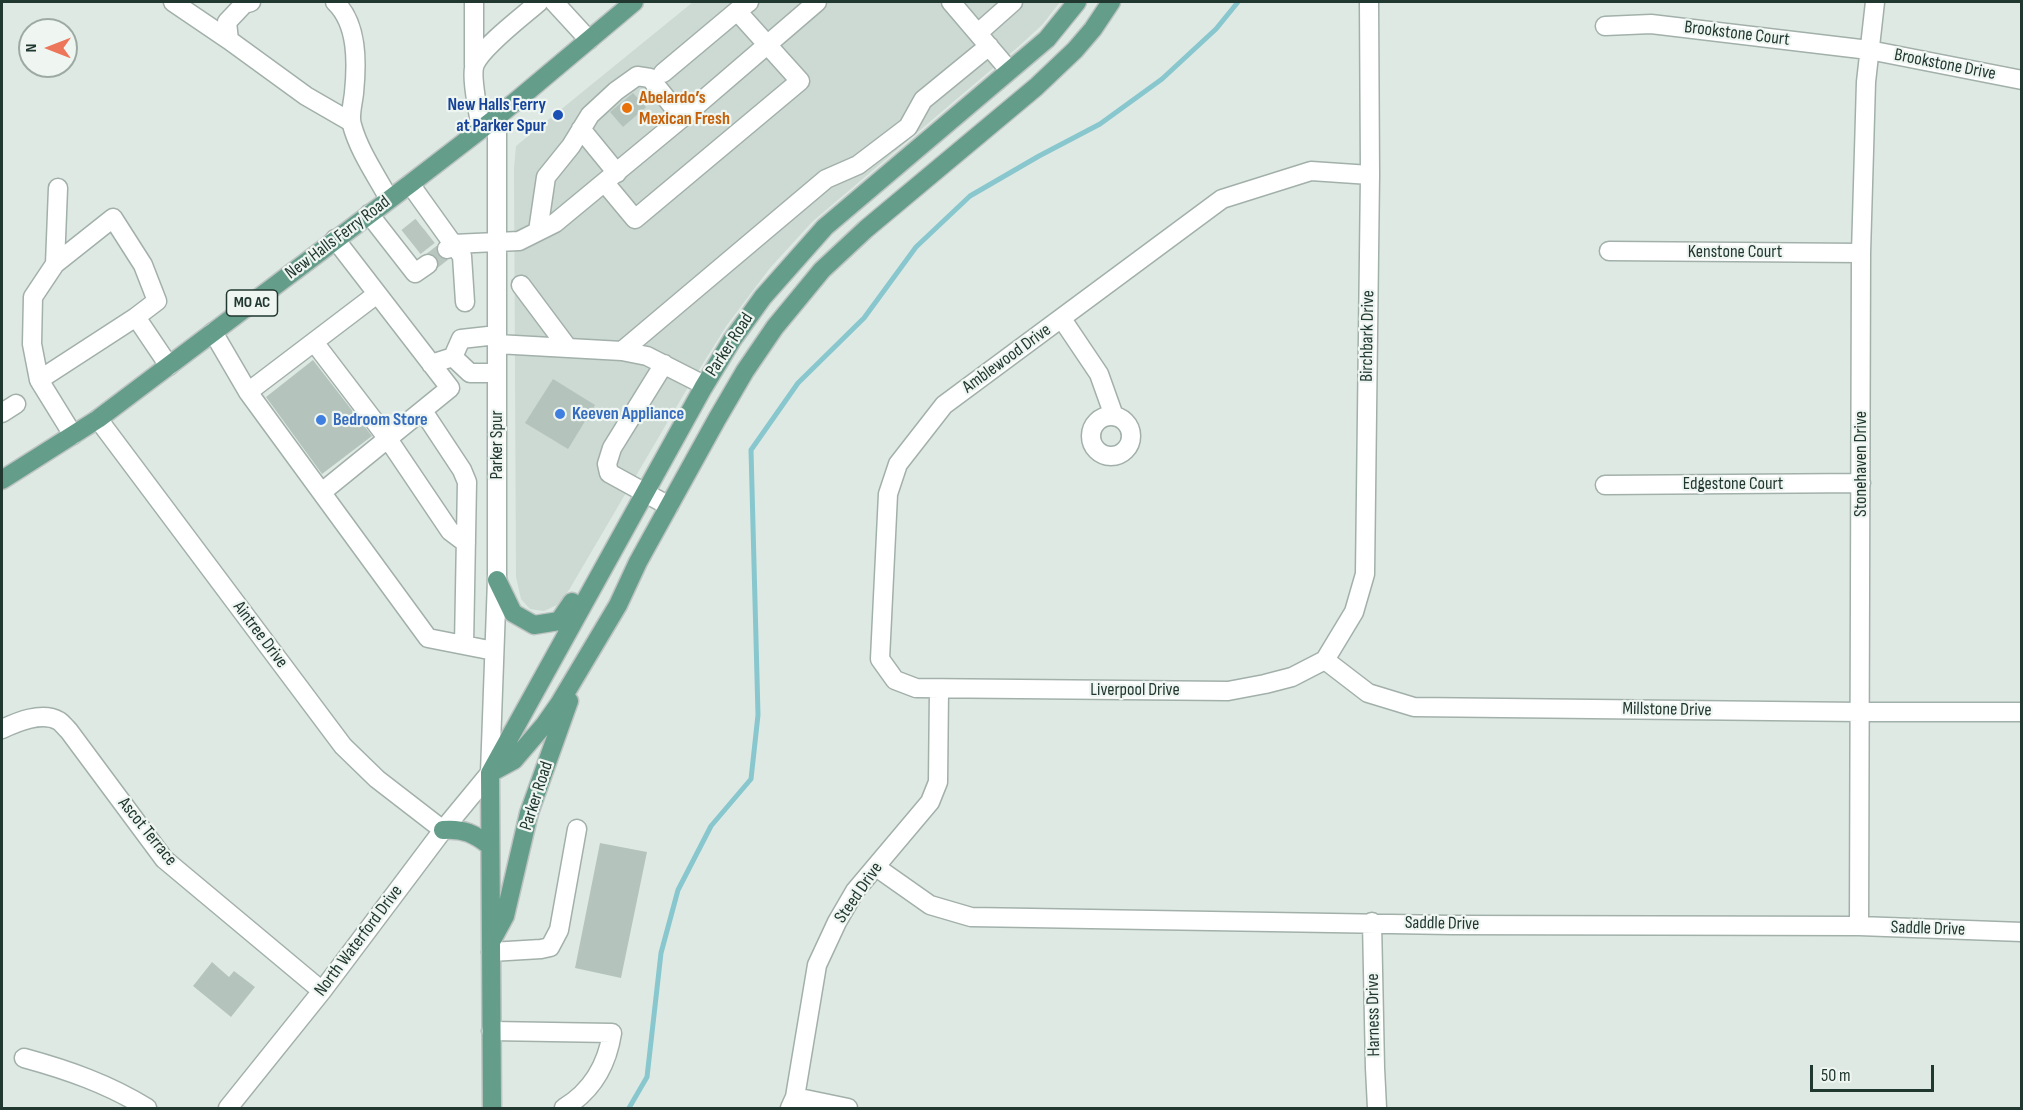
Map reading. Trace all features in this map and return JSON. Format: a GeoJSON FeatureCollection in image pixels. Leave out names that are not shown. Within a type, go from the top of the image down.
{"type":"FeatureCollection","features":[{"type":"Feature","properties":{"kind":"main road","name":"New Halls Ferry Road"},"geometry":{"type":"LineString","coordinates":[[2,480],[98,419],[410,184],[497,117],[631,2]]}},
{"type":"Feature","properties":{"kind":"main road","name":"Parker Road"},"geometry":{"type":"LineString","coordinates":[[492,1108],[490,773],[704,385],[732,340],[763,297],[825,227],[1047,39],[1077,2]]}},
{"type":"Feature","properties":{"kind":"main road","name":"Parker Road"},"geometry":{"type":"LineString","coordinates":[[490,773],[514,760],[559,704],[618,605],[638,562],[745,371],[775,327],[822,270],[866,229],[1059,65],[1093,29],[1111,2]]}},
{"type":"Feature","properties":{"kind":"main road"},"geometry":{"type":"LineString","coordinates":[[497,580],[513,613],[534,625],[559,621],[628,522]]}},
{"type":"Feature","properties":{"kind":"main road","name":"Parker Road"},"geometry":{"type":"LineString","coordinates":[[491,947],[505,916],[529,813],[567,706],[591,650]]}},
{"type":"Feature","properties":{"kind":"main road"},"geometry":{"type":"LineString","coordinates":[[443,830],[467,831],[477,835],[490,846]]}},
{"type":"Feature","properties":{"kind":"street"},"geometry":{"type":"LineString","coordinates":[[173,2],[306,96],[351,122]]}},
{"type":"Feature","properties":{"kind":"street"},"geometry":{"type":"LineString","coordinates":[[229,40],[227,22],[244,4],[251,2]]}},
{"type":"Feature","properties":{"kind":"street"},"geometry":{"type":"LineString","coordinates":[[335,2],[341,8],[356,46],[355,90],[351,122],[360,146],[389,199]]}},
{"type":"Feature","properties":{"kind":"street"},"geometry":{"type":"LineString","coordinates":[[474,2],[475,99],[482,129]]}},
{"type":"Feature","properties":{"kind":"street"},"geometry":{"type":"LineString","coordinates":[[474,65],[485,51],[539,2]]}},
{"type":"Feature","properties":{"kind":"street"},"geometry":{"type":"LineString","coordinates":[[554,2],[589,40]]}},
{"type":"Feature","properties":{"kind":"street"},"geometry":{"type":"LineString","coordinates":[[450,247],[519,241],[555,223],[817,2]]}},
{"type":"Feature","properties":{"kind":"street"},"geometry":{"type":"LineString","coordinates":[[951,2],[1009,70]]}},
{"type":"Feature","properties":{"kind":"street"},"geometry":{"type":"LineString","coordinates":[[622,351],[826,179],[858,165],[908,127],[923,100],[983,40],[1013,2]]}},
{"type":"Feature","properties":{"kind":"street","name":"Birchbark Drive"},"geometry":{"type":"LineString","coordinates":[[1325,660],[1353,612],[1365,573],[1370,175],[1369,2]]}},
{"type":"Feature","properties":{"kind":"street","name":"Stonehaven Drive"},"geometry":{"type":"LineString","coordinates":[[1859,926],[1860,253],[1866,82],[1875,2]]}},
{"type":"Feature","properties":{"kind":"street"},"geometry":{"type":"LineString","coordinates":[[581,129],[635,219],[800,81],[767,44],[743,6],[663,73]]}},
{"type":"Feature","properties":{"kind":"street","name":"Brookstone Court"},"geometry":{"type":"LineString","coordinates":[[1605,26],[1651,24],[1869,50]]}},
{"type":"Feature","properties":{"kind":"street","name":"Brookstone Drive"},"geometry":{"type":"LineString","coordinates":[[1869,50],[2022,80]]}},
{"type":"Feature","properties":{"kind":"street"},"geometry":{"type":"LineString","coordinates":[[538,231],[546,177],[590,115],[616,91],[637,76],[650,78],[682,118]]}},
{"type":"Feature","properties":{"kind":"street","name":"Parker Spur"},"geometry":{"type":"LineString","coordinates":[[490,773],[497,580],[497,117]]}},
{"type":"Feature","properties":{"kind":"street","name":"Amblewood Drive"},"geometry":{"type":"LineString","coordinates":[[939,690],[916,688],[895,680],[880,658],[888,494],[898,464],[944,405],[1222,199],[1311,171],[1370,175]]}},
{"type":"Feature","properties":{"kind":"street"},"geometry":{"type":"LineString","coordinates":[[410,184],[433,225],[450,247],[462,256],[465,302]]}},
{"type":"Feature","properties":{"kind":"street"},"geometry":{"type":"LineString","coordinates":[[54,264],[58,188]]}},
{"type":"Feature","properties":{"kind":"street"},"geometry":{"type":"LineString","coordinates":[[369,214],[405,247],[415,273],[428,264]]}},
{"type":"Feature","properties":{"kind":"street"},"geometry":{"type":"LineString","coordinates":[[39,380],[157,301],[142,265],[112,219],[54,264],[33,297],[32,344],[39,380],[73,435]]}},
{"type":"Feature","properties":{"kind":"street"},"geometry":{"type":"LineString","coordinates":[[322,492],[450,388],[335,239]]}},
{"type":"Feature","properties":{"kind":"street","name":"Kenstone Court"},"geometry":{"type":"LineString","coordinates":[[1609,251],[1860,253]]}},
{"type":"Feature","properties":{"kind":"street"},"geometry":{"type":"LineString","coordinates":[[521,285],[568,348]]}},
{"type":"Feature","properties":{"kind":"street"},"geometry":{"type":"LineString","coordinates":[[248,392],[377,294]]}},
{"type":"Feature","properties":{"kind":"street"},"geometry":{"type":"LineString","coordinates":[[136,317],[169,366]]}},
{"type":"Feature","properties":{"kind":"street"},"geometry":{"type":"LineString","coordinates":[[1062,319],[1099,374],[1114,416]]}},
{"type":"Feature","properties":{"kind":"street"},"geometry":{"type":"LineString","coordinates":[[213,332],[248,392],[428,638],[494,651]]}},
{"type":"Feature","properties":{"kind":"street"},"geometry":{"type":"LineString","coordinates":[[431,364],[453,357],[461,339],[497,340],[622,351],[647,356],[704,385]]}},
{"type":"Feature","properties":{"kind":"street"},"geometry":{"type":"LineString","coordinates":[[314,342],[388,439],[450,531],[466,543]]}},
{"type":"Feature","properties":{"kind":"street"},"geometry":{"type":"LineString","coordinates":[[453,357],[470,373],[497,373]]}},
{"type":"Feature","properties":{"kind":"street"},"geometry":{"type":"LineString","coordinates":[[664,364],[612,448],[607,464],[609,473],[669,506]]}},
{"type":"Feature","properties":{"kind":"street"},"geometry":{"type":"LineString","coordinates":[[423,411],[462,470],[467,482],[464,645]]}},
{"type":"Feature","properties":{"kind":"street","name":"Aintree Drive"},"geometry":{"type":"LineString","coordinates":[[98,419],[343,746],[377,779],[443,830]]}},
{"type":"Feature","properties":{"kind":"street","name":"Edgestone Court"},"geometry":{"type":"LineString","coordinates":[[1605,485],[1861,483]]}},
{"type":"Feature","properties":{"kind":"street","name":"Liverpool Drive"},"geometry":{"type":"LineString","coordinates":[[939,690],[1228,691],[1292,677],[1325,660]]}},
{"type":"Feature","properties":{"kind":"street","name":"Millstone Drive"},"geometry":{"type":"LineString","coordinates":[[1325,660],[1368,693],[1414,707],[2022,712]]}},
{"type":"Feature","properties":{"kind":"street","name":"Steed Drive"},"geometry":{"type":"LineString","coordinates":[[793,1103],[817,965],[837,922],[855,891],[930,802],[938,782],[939,690]]}},
{"type":"Feature","properties":{"kind":"street","name":"Ascot Terrace"},"geometry":{"type":"LineString","coordinates":[[2,729],[28,719],[46,718],[59,721],[69,731],[164,859],[322,991]]}},
{"type":"Feature","properties":{"kind":"street","name":"North Waterford Drive"},"geometry":{"type":"LineString","coordinates":[[228,1108],[322,991],[443,830],[490,773]]}},
{"type":"Feature","properties":{"kind":"street"},"geometry":{"type":"LineString","coordinates":[[491,947],[541,949],[550,947],[559,930],[577,829]]}},
{"type":"Feature","properties":{"kind":"street","name":"Saddle Drive"},"geometry":{"type":"LineString","coordinates":[[876,867],[930,905],[971,917],[1463,925],[1859,926],[2022,932]]}},
{"type":"Feature","properties":{"kind":"street","name":"Harness Drive"},"geometry":{"type":"LineString","coordinates":[[1372,922],[1377,1108]]}},
{"type":"Feature","properties":{"kind":"street"},"geometry":{"type":"LineString","coordinates":[[491,1031],[612,1033],[610,1050],[604,1066],[585,1091],[564,1108]]}},
{"type":"Feature","properties":{"kind":"street"},"geometry":{"type":"LineString","coordinates":[[24,1058],[70,1070],[126,1095],[147,1108]]}},
{"type":"Feature","properties":{"kind":"street"},"geometry":{"type":"LineString","coordinates":[[793,1103],[848,1108]]}},
{"type":"Feature","properties":{"kind":"shaded area"},"geometry":{"type":"Polygon","coordinates":[[[693,2],[1060,2],[1042,25],[1018,47],[812,222],[770,268],[727,325],[569,590],[557,605],[544,611],[530,609],[521,599],[516,577],[514,169],[516,146],[693,2]]]}},
{"type":"Feature","properties":{"kind":"building","name":"Abelardo’s Mexican Fresh"},"geometry":{"type":"Polygon","coordinates":[[[633,93],[646,107],[623,127],[610,112],[633,93]]]}},
{"type":"Feature","properties":{"kind":"building","name":"Bedroom Store"},"geometry":{"type":"Polygon","coordinates":[[[313,360],[372,436],[322,474],[266,397],[313,360]]]}},
{"type":"Feature","properties":{"kind":"building","name":"Keeven Appliance"},"geometry":{"type":"Polygon","coordinates":[[[553,379],[595,405],[568,449],[525,423],[553,379]]]}},
{"type":"Feature","properties":{"kind":"building"},"geometry":{"type":"Polygon","coordinates":[[[600,843],[647,852],[621,978],[575,968],[600,843]]]}},
{"type":"Feature","properties":{"kind":"building"},"geometry":{"type":"Polygon","coordinates":[[[212,962],[229,977],[234,971],[255,987],[231,1017],[193,986],[212,962]]]}},
{"type":"Feature","properties":{"kind":"waterway"},"geometry":{"type":"LineString","coordinates":[[629,1108],[647,1077],[661,953],[678,890],[711,826],[751,779],[758,715],[751,450],[798,383],[864,318],[916,247],[970,196],[1100,124],[1162,79],[1216,29],[1238,2]]}},
{"type":"Feature","properties":{"kind":"tunnel"},"geometry":{"type":"LineString","coordinates":[[407,237],[426,222]]}},
{"type":"Feature","properties":{"kind":"tunnel"},"geometry":{"type":"LineString","coordinates":[[415,247],[433,233]]}},
{"type":"Feature","properties":{"kind":"tunnel"},"geometry":{"type":"LineString","coordinates":[[428,264],[446,250]]}},
{"type":"Feature","properties":{"kind":"place","name":"Abelardo’s Mexican Fresh"},"geometry":{"type":"Point","coordinates":[627,108]}},
{"type":"Feature","properties":{"kind":"place","name":"New Halls Ferry at Parker Spur"},"geometry":{"type":"Point","coordinates":[558,115]}},
{"type":"Feature","properties":{"kind":"place","name":"Keeven Appliance"},"geometry":{"type":"Point","coordinates":[560,414]}},
{"type":"Feature","properties":{"kind":"place","name":"Bedroom Store"},"geometry":{"type":"Point","coordinates":[321,420]}}]}
